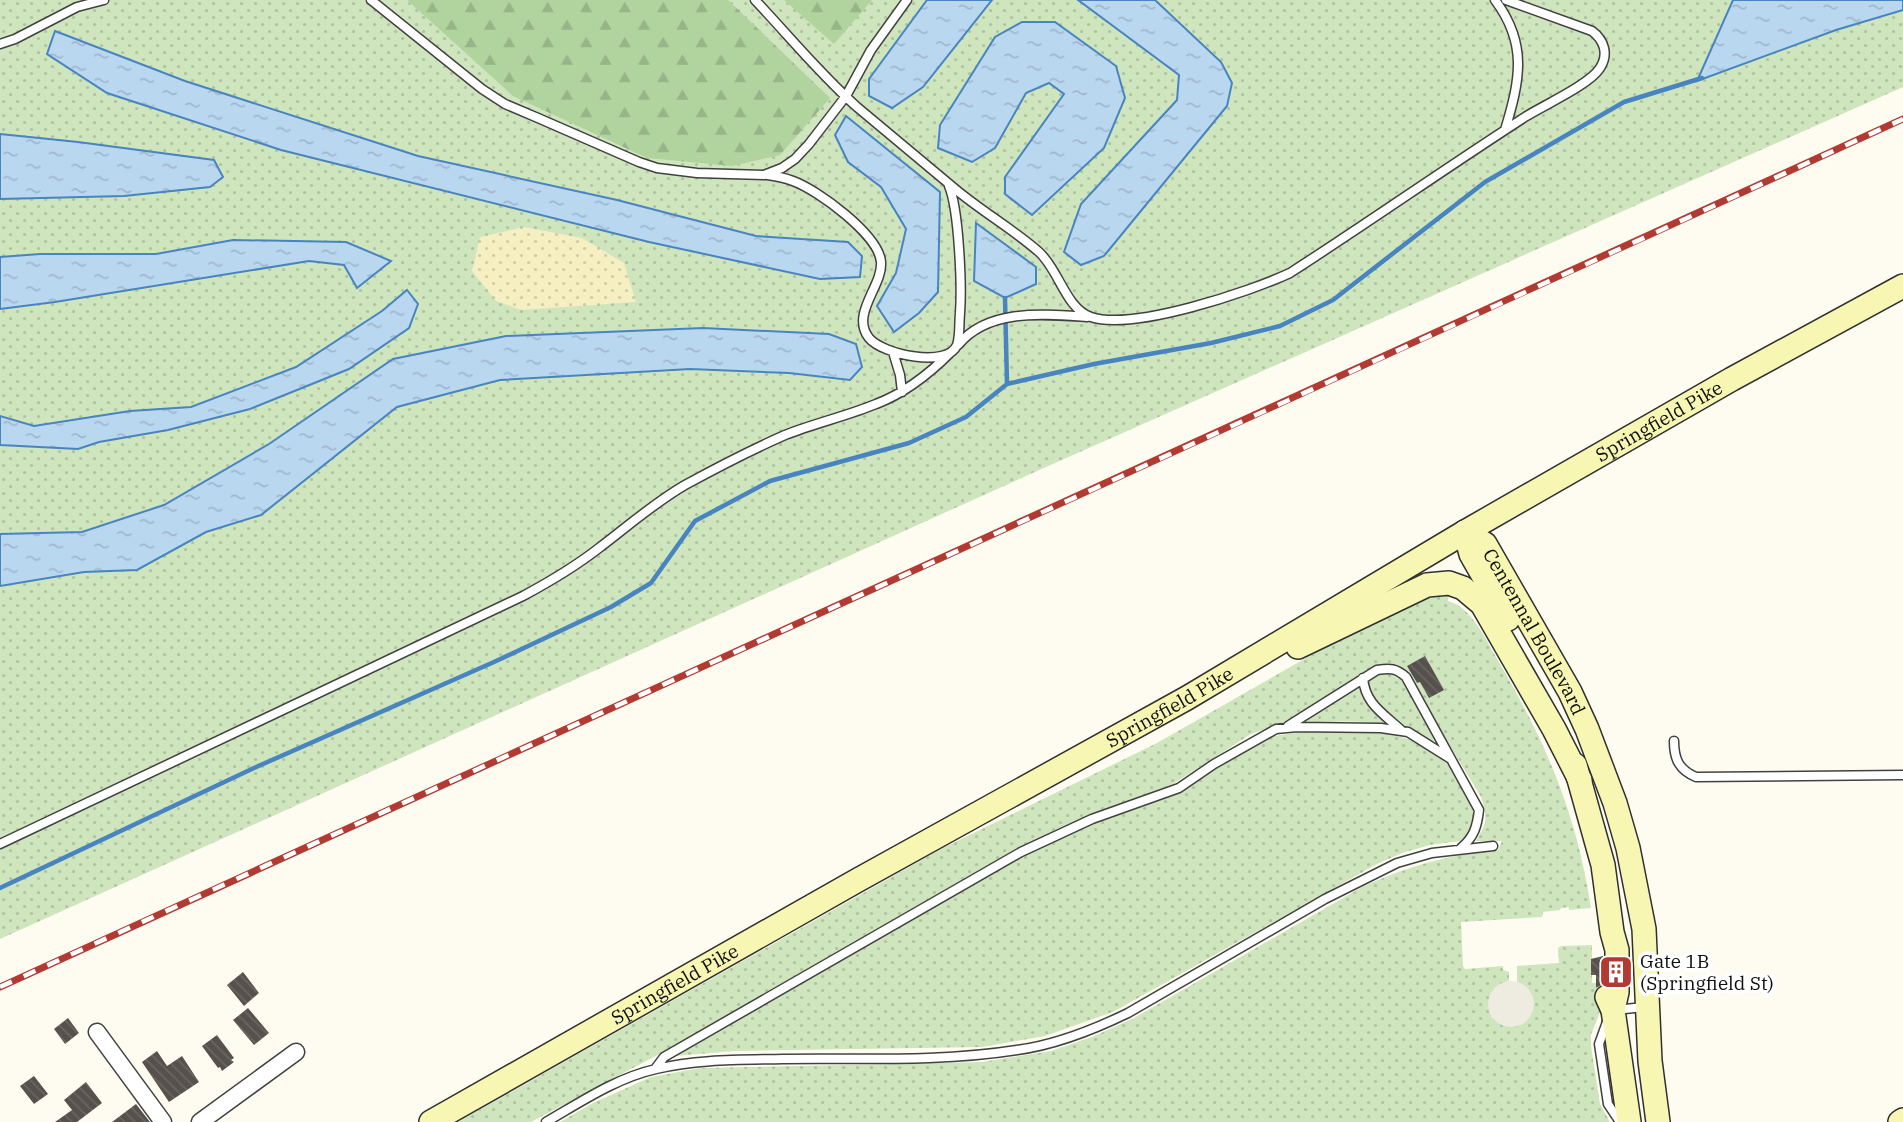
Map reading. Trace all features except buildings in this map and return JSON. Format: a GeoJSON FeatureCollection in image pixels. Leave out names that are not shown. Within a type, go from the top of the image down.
{"type":"FeatureCollection","features":[{"type":"Feature","properties":{"kind":"main road","name":"Springfield Pike"},"geometry":{"type":"LineString","coordinates":[[431,1122],[870,873],[1187,698],[1465,532],[1732,379],[1903,286]]}},
{"type":"Feature","properties":{"kind":"main road","name":"Centennal Boulevard"},"geometry":{"type":"LineString","coordinates":[[1465,532],[1471,554],[1550,698],[1580,780],[1603,865],[1628,931],[1647,1007],[1652,1086],[1658,1122]]}},
{"type":"Feature","properties":{"kind":"main road","name":"Centennal Boulevard"},"geometry":{"type":"LineString","coordinates":[[1465,532],[1485,544],[1564,681],[1608,780],[1628,848],[1628,931]]}},
{"type":"Feature","properties":{"kind":"main road"},"geometry":{"type":"LineString","coordinates":[[1187,698],[1427,586],[1449,583],[1463,588],[1482,604],[1555,729],[1580,780]]}},
{"type":"Feature","properties":{"kind":"main road"},"geometry":{"type":"LineString","coordinates":[[1628,931],[1605,950],[1605,980],[1606,993],[1613,1010],[1629,1122]]}},
{"type":"Feature","properties":{"kind":"street"},"geometry":{"type":"LineString","coordinates":[[97,1032],[163,1122]]}},
{"type":"Feature","properties":{"kind":"street"},"geometry":{"type":"LineString","coordinates":[[200,1122],[296,1052]]}},
{"type":"Feature","properties":{"kind":"lane"},"geometry":{"type":"LineString","coordinates":[[0,44],[77,7],[104,0]]}},
{"type":"Feature","properties":{"kind":"lane"},"geometry":{"type":"LineString","coordinates":[[371,0],[482,89],[505,103],[639,162],[657,168],[697,173],[764,175],[803,186],[825,200],[876,244],[881,265],[869,296],[864,320],[872,340],[893,352],[918,357],[950,353]]}},
{"type":"Feature","properties":{"kind":"lane"},"geometry":{"type":"LineString","coordinates":[[755,0],[820,73],[948,183],[1049,261],[1069,299],[1078,309],[1093,317]]}},
{"type":"Feature","properties":{"kind":"lane"},"geometry":{"type":"LineString","coordinates":[[764,175],[795,159],[846,96],[872,50],[906,0]]}},
{"type":"Feature","properties":{"kind":"lane"},"geometry":{"type":"LineString","coordinates":[[1495,0],[1516,37],[1518,65],[1515,93],[1505,130]]}},
{"type":"Feature","properties":{"kind":"lane"},"geometry":{"type":"LineString","coordinates":[[0,844],[523,596],[565,572],[643,511],[730,461],[787,434],[877,404],[902,392],[933,370],[973,330],[995,321],[1035,315],[1118,320],[1168,312],[1207,304],[1290,273],[1505,130],[1595,74],[1604,60],[1605,50],[1603,41],[1592,31],[1506,0]]}},
{"type":"Feature","properties":{"kind":"lane"},"geometry":{"type":"LineString","coordinates":[[948,183],[955,205],[957,232],[960,306],[957,346]]}},
{"type":"Feature","properties":{"kind":"lane"},"geometry":{"type":"LineString","coordinates":[[893,352],[902,392]]}},
{"type":"Feature","properties":{"kind":"lane"},"geometry":{"type":"LineString","coordinates":[[1286,728],[1377,670],[1398,670],[1406,677],[1479,810],[1472,838],[1461,848]]}},
{"type":"Feature","properties":{"kind":"lane"},"geometry":{"type":"LineString","coordinates":[[1363,678],[1368,698],[1377,711],[1403,732],[1431,745],[1451,759]]}},
{"type":"Feature","properties":{"kind":"lane"},"geometry":{"type":"LineString","coordinates":[[655,1069],[664,1057],[1021,852],[1092,819],[1179,788],[1256,738],[1276,729],[1286,728],[1381,728],[1403,732]]}},
{"type":"Feature","properties":{"kind":"lane"},"geometry":{"type":"LineString","coordinates":[[1674,741],[1675,760],[1688,774],[1696,777],[1903,775]]}},
{"type":"Feature","properties":{"kind":"lane"},"geometry":{"type":"LineString","coordinates":[[546,1122],[616,1082],[655,1069],[715,1061],[966,1056],[1019,1050],[1057,1042],[1096,1029],[1128,1013],[1325,899],[1397,863],[1432,853],[1493,846]]}},
{"type":"Feature","properties":{"kind":"lane"},"geometry":{"type":"LineString","coordinates":[[1620,1122],[1608,1104],[1599,1044],[1613,1010],[1647,1007]]}},
{"type":"Feature","properties":{"kind":"green space"},"geometry":{"type":"Polygon","coordinates":[[[0,0],[1903,0],[1903,87],[1046,467],[0,939],[0,0]]]}},
{"type":"Feature","properties":{"kind":"green space"},"geometry":{"type":"Polygon","coordinates":[[[407,0],[728,0],[830,98],[780,155],[732,166],[647,158],[513,96],[407,0]]]}},
{"type":"Feature","properties":{"kind":"green space"},"geometry":{"type":"Polygon","coordinates":[[[784,0],[872,0],[834,44],[784,0]]]}},
{"type":"Feature","properties":{"kind":"green space"},"geometry":{"type":"Polygon","coordinates":[[[1449,594],[1448,601],[1464,610],[1482,633],[1544,747],[1577,839],[1591,908],[1561,908],[1543,912],[1542,917],[1461,922],[1463,966],[1465,969],[1503,966],[1503,970],[1509,972],[1509,981],[1494,992],[1489,1001],[1493,1019],[1531,1014],[1533,998],[1517,983],[1517,966],[1559,963],[1558,948],[1561,946],[1592,945],[1592,983],[1596,983],[1596,988],[1600,989],[1600,1012],[1591,1035],[1591,1046],[1600,1104],[1610,1122],[560,1122],[593,1103],[651,1077],[700,1068],[982,1062],[1051,1051],[1092,1037],[1134,1018],[1364,886],[1430,862],[1463,854],[1498,850],[1502,841],[1476,841],[1485,820],[1481,797],[1410,675],[1404,669],[1390,666],[1378,667],[1278,725],[1251,734],[1173,784],[1061,827],[1015,851],[667,1050],[531,1122],[458,1122],[941,849],[1157,743],[1322,649],[1369,627],[1424,596],[1449,594]]]}},
{"type":"Feature","properties":{"kind":"green space"},"geometry":{"type":"Polygon","coordinates":[[[1388,673],[1402,680],[1440,744],[1406,729],[1370,722],[1296,723],[1372,677],[1388,673]]]}},
{"type":"Feature","properties":{"kind":"green space"},"geometry":{"type":"Polygon","coordinates":[[[1313,730],[1370,731],[1406,738],[1422,745],[1438,756],[1460,779],[1476,813],[1472,829],[1460,841],[1430,845],[1377,864],[1113,1012],[1045,1036],[982,1047],[734,1051],[675,1056],[1022,856],[1103,819],[1185,788],[1238,752],[1268,737],[1313,730]]]}},
{"type":"Feature","properties":{"kind":"sand"},"geometry":{"type":"Polygon","coordinates":[[[524,227],[582,238],[624,263],[636,302],[521,310],[496,301],[472,271],[480,237],[524,227]]]}},
{"type":"Feature","properties":{"kind":"shaded area"},"geometry":{"type":"Polygon","coordinates":[[[1511,981],[1527,988],[1534,1004],[1527,1020],[1511,1027],[1495,1020],[1488,1004],[1495,988],[1511,981]]]}},
{"type":"Feature","properties":{"kind":"water"},"geometry":{"type":"Polygon","coordinates":[[[927,0],[992,0],[923,87],[892,108],[869,96],[869,79],[927,0]]]}},
{"type":"Feature","properties":{"kind":"water"},"geometry":{"type":"Polygon","coordinates":[[[1078,0],[1155,0],[1221,62],[1232,83],[1227,106],[1104,256],[1081,265],[1064,252],[1081,204],[1177,100],[1179,75],[1078,0]]]}},
{"type":"Feature","properties":{"kind":"water"},"geometry":{"type":"Polygon","coordinates":[[[1733,0],[1903,0],[1903,10],[1836,30],[1697,81],[1733,0]]]}},
{"type":"Feature","properties":{"kind":"water"},"geometry":{"type":"Polygon","coordinates":[[[1022,22],[1055,22],[1116,66],[1125,98],[1104,148],[1032,215],[1005,194],[1005,177],[1064,94],[1049,83],[1026,93],[995,148],[972,162],[938,148],[940,125],[995,37],[1022,22]]]}},
{"type":"Feature","properties":{"kind":"water"},"geometry":{"type":"Polygon","coordinates":[[[55,31],[185,81],[418,156],[617,200],[756,236],[848,242],[862,256],[860,277],[820,279],[649,242],[281,150],[107,93],[47,54],[55,31]]]}},
{"type":"Feature","properties":{"kind":"water"},"geometry":{"type":"Polygon","coordinates":[[[846,116],[940,192],[938,292],[919,313],[894,332],[877,306],[896,273],[906,229],[881,187],[848,162],[835,135],[846,116]]]}},
{"type":"Feature","properties":{"kind":"water"},"geometry":{"type":"Polygon","coordinates":[[[0,134],[214,160],[223,177],[210,187],[124,196],[0,199],[0,134]]]}},
{"type":"Feature","properties":{"kind":"water"},"geometry":{"type":"Polygon","coordinates":[[[976,223],[1036,267],[1036,284],[1005,298],[974,281],[976,223]]]}},
{"type":"Feature","properties":{"kind":"water"},"geometry":{"type":"Polygon","coordinates":[[[233,240],[346,242],[391,261],[357,288],[344,265],[309,261],[0,309],[0,257],[40,254],[156,254],[233,240]]]}},
{"type":"Feature","properties":{"kind":"water"},"geometry":{"type":"Polygon","coordinates":[[[407,290],[418,304],[409,328],[349,369],[250,409],[78,449],[0,445],[0,416],[34,426],[130,411],[191,407],[296,367],[382,311],[407,290]]]}},
{"type":"Feature","properties":{"kind":"water"},"geometry":{"type":"Polygon","coordinates":[[[703,328],[829,334],[856,344],[862,367],[850,380],[789,373],[690,369],[500,380],[397,407],[261,515],[206,532],[137,570],[84,572],[0,586],[0,534],[82,532],[164,505],[269,444],[393,359],[506,336],[703,328]]]}},
{"type":"Feature","properties":{"kind":"waterway"},"geometry":{"type":"LineString","coordinates":[[0,888],[254,768],[611,607],[651,583],[695,521],[770,481],[909,443],[966,417],[1007,384],[1094,364],[1211,343],[1280,326],[1333,300],[1485,182],[1624,102],[1702,78]]}},
{"type":"Feature","properties":{"kind":"waterway"},"geometry":{"type":"LineString","coordinates":[[1005,298],[1007,384]]}},
{"type":"Feature","properties":{"kind":"railway"},"geometry":{"type":"LineString","coordinates":[[0,987],[1903,119]]}},
{"type":"Feature","properties":{"kind":"place","name":"Gate 1B (Springfield St)"},"geometry":{"type":"Point","coordinates":[1616,972]}}]}
